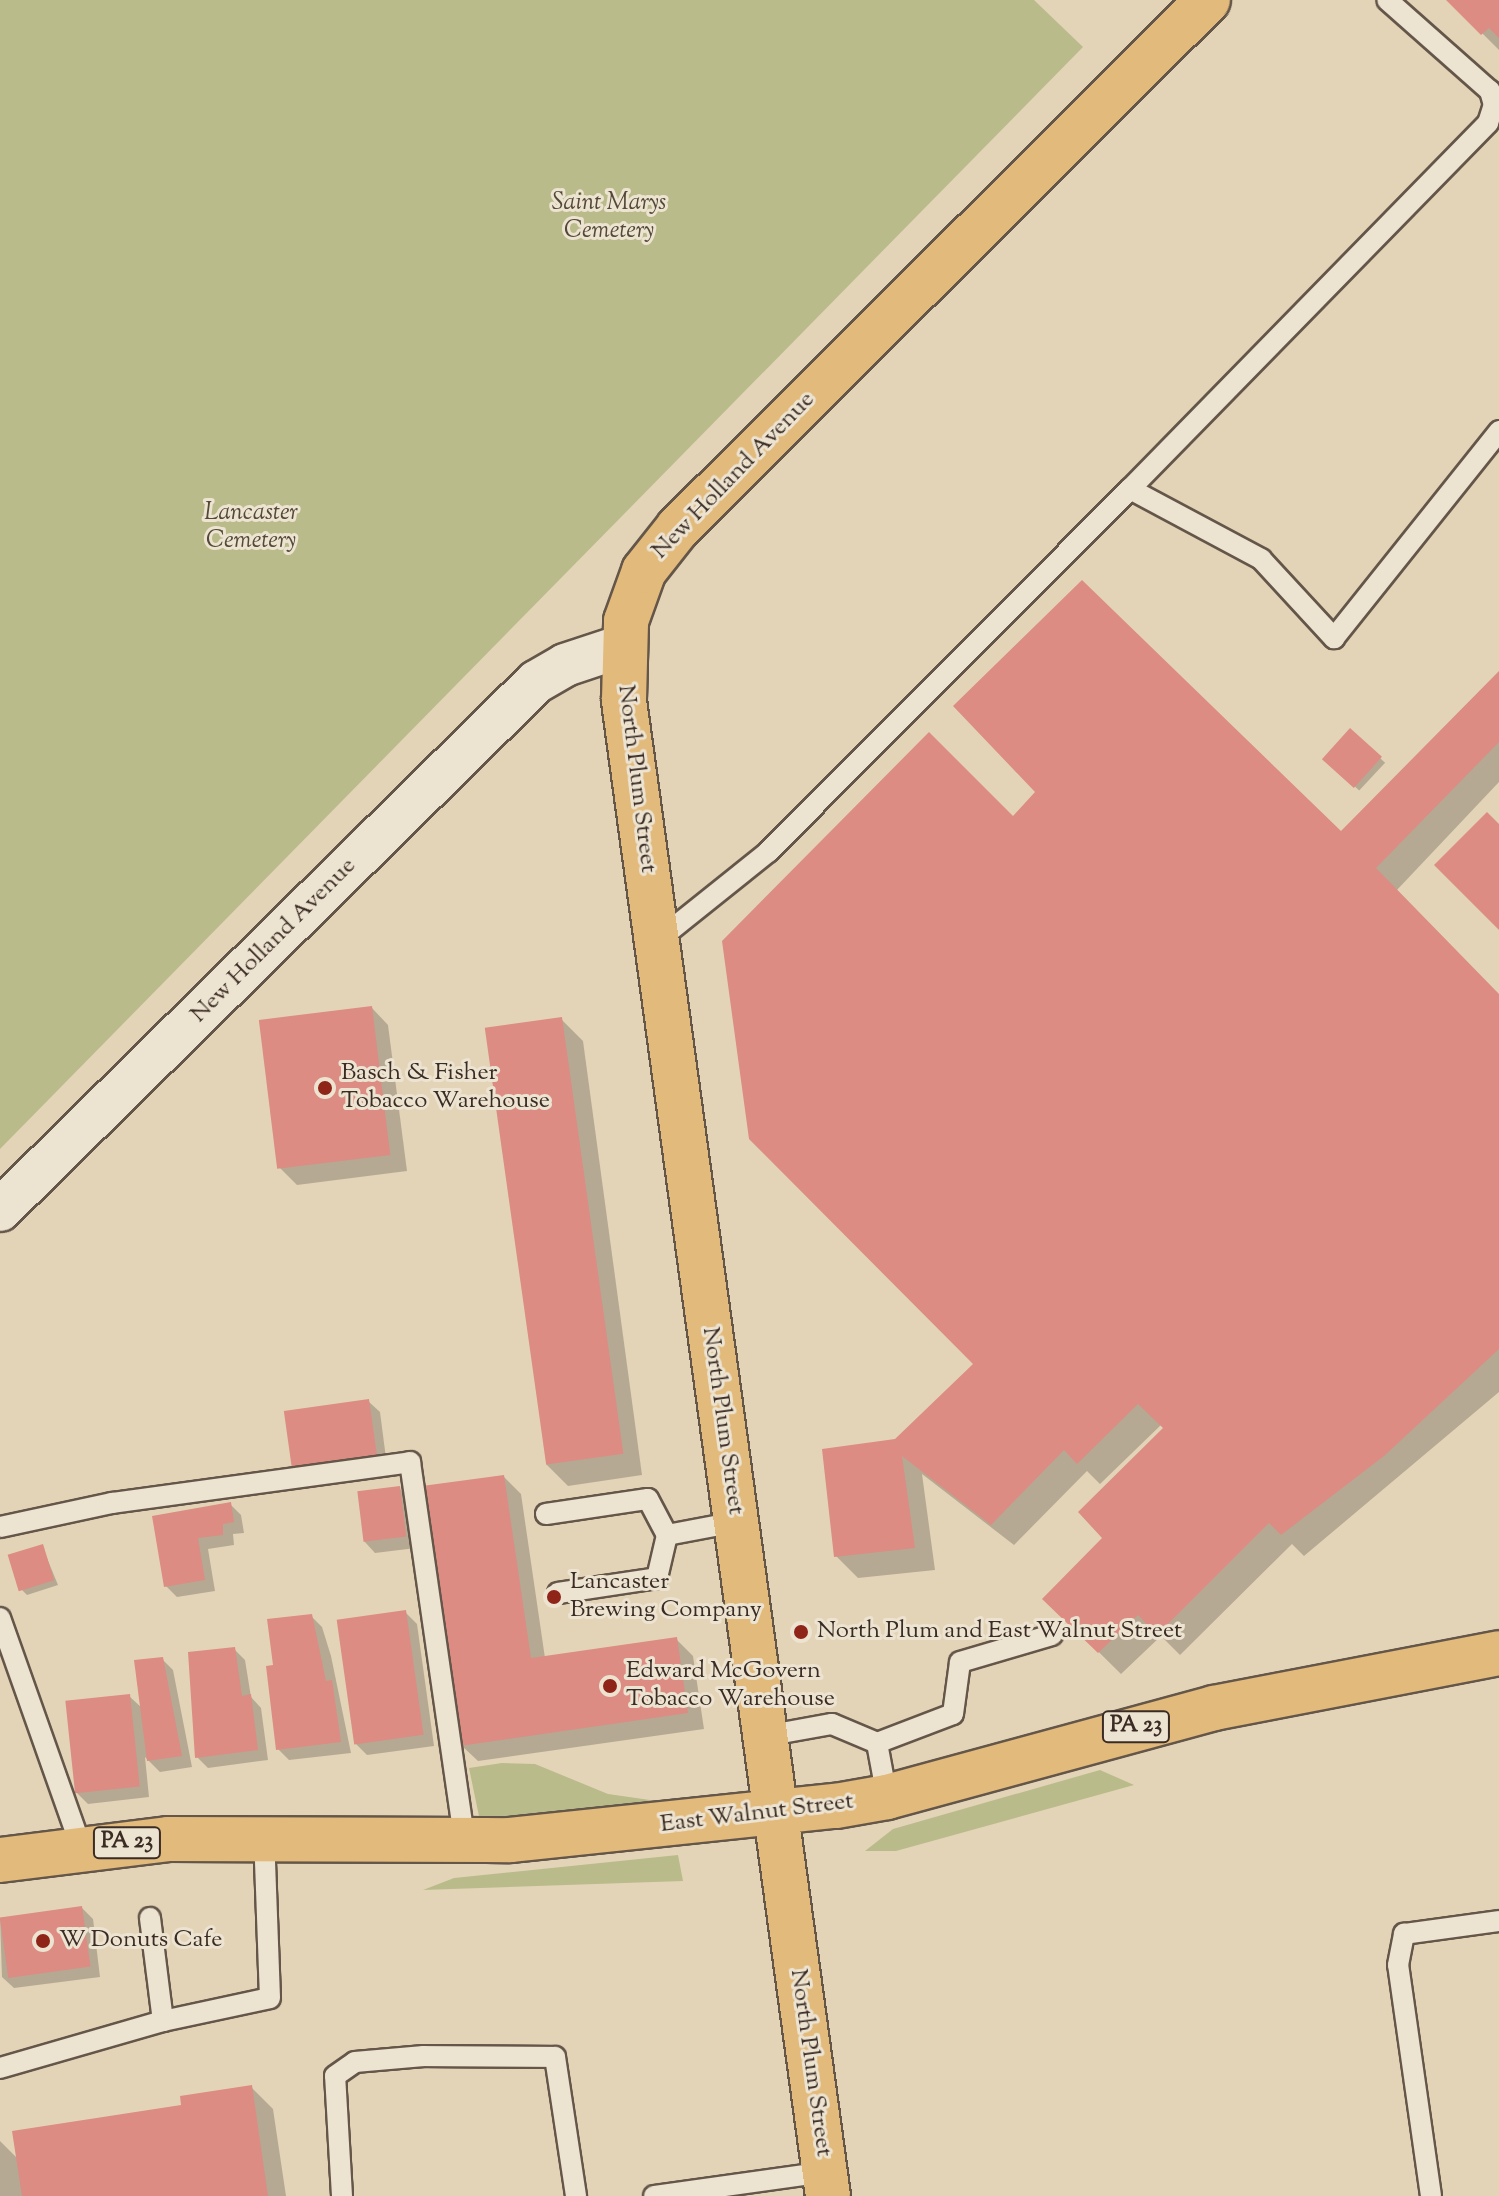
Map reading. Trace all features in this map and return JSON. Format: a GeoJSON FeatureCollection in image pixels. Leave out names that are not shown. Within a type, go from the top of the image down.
{"type":"FeatureCollection","features":[{"type":"Feature","properties":{"kind":"main road","name":"New Holland Avenue"},"geometry":{"type":"LineString","coordinates":[[622,646],[632,596],[644,571],[678,528],[1208,0]]}},
{"type":"Feature","properties":{"kind":"main road","name":"North Plum Street"},"geometry":{"type":"LineString","coordinates":[[622,646],[624,700],[826,2184]]}},
{"type":"Feature","properties":{"kind":"main road","name":"East Walnut Street"},"geometry":{"type":"LineString","coordinates":[[0,1860],[168,1839],[264,1837],[465,1842],[776,1813],[887,1797],[1214,1708],[1499,1653]]}},
{"type":"Feature","properties":{"kind":"street","name":"New Holland Avenue"},"geometry":{"type":"LineString","coordinates":[[0,1210],[536,682],[565,665],[622,646]]}},
{"type":"Feature","properties":{"kind":"lane"},"geometry":{"type":"LineString","coordinates":[[657,941],[768,852],[1130,489],[1488,123],[1497,107],[1490,91],[1387,0]]}},
{"type":"Feature","properties":{"kind":"lane"},"geometry":{"type":"LineString","coordinates":[[1130,489],[1261,559],[1334,638],[1499,431]]}},
{"type":"Feature","properties":{"kind":"lane"},"geometry":{"type":"LineString","coordinates":[[0,1527],[112,1503],[410,1462],[465,1842]]}},
{"type":"Feature","properties":{"kind":"lane"},"geometry":{"type":"LineString","coordinates":[[546,1514],[648,1499],[667,1535],[657,1578],[558,1593]]}},
{"type":"Feature","properties":{"kind":"lane"},"geometry":{"type":"LineString","coordinates":[[667,1535],[736,1522]]}},
{"type":"Feature","properties":{"kind":"lane"},"geometry":{"type":"LineString","coordinates":[[0,1618],[82,1849]]}},
{"type":"Feature","properties":{"kind":"lane"},"geometry":{"type":"LineString","coordinates":[[765,1736],[832,1724],[877,1743],[953,1714],[960,1662],[1052,1635]]}},
{"type":"Feature","properties":{"kind":"lane"},"geometry":{"type":"LineString","coordinates":[[877,1743],[887,1797]]}},
{"type":"Feature","properties":{"kind":"lane"},"geometry":{"type":"LineString","coordinates":[[0,2068],[163,2021],[270,1998],[264,1837]]}},
{"type":"Feature","properties":{"kind":"lane"},"geometry":{"type":"LineString","coordinates":[[150,1918],[163,2021]]}},
{"type":"Feature","properties":{"kind":"lane"},"geometry":{"type":"LineString","coordinates":[[1431,2196],[1398,1965],[1404,1934],[1499,1921]]}},
{"type":"Feature","properties":{"kind":"lane"},"geometry":{"type":"LineString","coordinates":[[342,2196],[335,2076],[355,2062],[424,2056],[555,2057],[576,2196]]}},
{"type":"Feature","properties":{"kind":"lane"},"geometry":{"type":"LineString","coordinates":[[654,2196],[826,2184]]}},
{"type":"Feature","properties":{"kind":"green space"},"geometry":{"type":"Polygon","coordinates":[[[0,0],[1034,0],[1083,47],[0,1149],[0,0]]]}},
{"type":"Feature","properties":{"kind":"green space"},"geometry":{"type":"Polygon","coordinates":[[[502,1763],[535,1764],[608,1794],[664,1802],[480,1821],[469,1768],[502,1763]]]}},
{"type":"Feature","properties":{"kind":"green space"},"geometry":{"type":"Polygon","coordinates":[[[1100,1770],[1134,1785],[896,1851],[865,1851],[893,1829],[1100,1770]]]}},
{"type":"Feature","properties":{"kind":"green space"},"geometry":{"type":"Polygon","coordinates":[[[678,1855],[683,1881],[423,1890],[454,1878],[678,1855]]]}},
{"type":"Feature","properties":{"kind":"building"},"geometry":{"type":"Polygon","coordinates":[[[1446,0],[1499,0],[1499,38],[1489,28],[1481,35],[1446,0]]]}},
{"type":"Feature","properties":{"kind":"building"},"geometry":{"type":"Polygon","coordinates":[[[1082,580],[1341,831],[1499,671],[1499,742],[1376,868],[1499,994],[1499,1349],[1384,1456],[1281,1535],[1269,1523],[1157,1635],[1138,1615],[1098,1653],[1042,1599],[1102,1538],[1078,1512],[1163,1428],[1138,1404],[1077,1464],[1064,1450],[991,1525],[902,1456],[915,1548],[834,1557],[822,1449],[895,1439],[973,1364],[749,1139],[722,941],[929,732],[1013,816],[1035,792],[953,706],[1082,580]]]}},
{"type":"Feature","properties":{"kind":"building"},"geometry":{"type":"Polygon","coordinates":[[[1350,728],[1382,757],[1354,788],[1322,759],[1350,728]]]}},
{"type":"Feature","properties":{"kind":"building"},"geometry":{"type":"Polygon","coordinates":[[[1487,812],[1499,824],[1499,930],[1434,865],[1487,812]]]}},
{"type":"Feature","properties":{"kind":"building","name":"Basch & Fisher Tobacco Warehouse"},"geometry":{"type":"Polygon","coordinates":[[[372,1006],[390,1155],[277,1169],[259,1020],[372,1006]]]}},
{"type":"Feature","properties":{"kind":"building"},"geometry":{"type":"Polygon","coordinates":[[[562,1017],[623,1454],[546,1465],[485,1028],[562,1017]]]}},
{"type":"Feature","properties":{"kind":"building"},"geometry":{"type":"Polygon","coordinates":[[[369,1399],[377,1455],[292,1467],[284,1411],[369,1399]]]}},
{"type":"Feature","properties":{"kind":"building"},"geometry":{"type":"Polygon","coordinates":[[[504,1475],[531,1658],[677,1637],[688,1713],[459,1746],[422,1486],[504,1475]]]}},
{"type":"Feature","properties":{"kind":"building"},"geometry":{"type":"Polygon","coordinates":[[[400,1486],[406,1537],[364,1542],[357,1491],[400,1486]]]}},
{"type":"Feature","properties":{"kind":"building"},"geometry":{"type":"Polygon","coordinates":[[[231,1502],[234,1522],[223,1524],[223,1535],[198,1538],[205,1580],[164,1587],[152,1516],[231,1502]]]}},
{"type":"Feature","properties":{"kind":"building"},"geometry":{"type":"Polygon","coordinates":[[[43,1544],[54,1580],[19,1591],[8,1555],[43,1544]]]}},
{"type":"Feature","properties":{"kind":"building"},"geometry":{"type":"Polygon","coordinates":[[[406,1610],[424,1735],[354,1745],[337,1620],[406,1610]]]}},
{"type":"Feature","properties":{"kind":"building"},"geometry":{"type":"Polygon","coordinates":[[[312,1614],[326,1681],[332,1680],[341,1742],[276,1750],[266,1666],[273,1665],[267,1619],[312,1614]]]}},
{"type":"Feature","properties":{"kind":"building"},"geometry":{"type":"Polygon","coordinates":[[[235,1647],[242,1696],[251,1694],[258,1750],[195,1758],[188,1652],[235,1647]]]}},
{"type":"Feature","properties":{"kind":"building"},"geometry":{"type":"Polygon","coordinates":[[[163,1657],[182,1756],[147,1761],[134,1660],[163,1657]]]}},
{"type":"Feature","properties":{"kind":"building"},"geometry":{"type":"Polygon","coordinates":[[[130,1694],[140,1786],[75,1793],[65,1701],[130,1694]]]}},
{"type":"Feature","properties":{"kind":"building","name":"W Donuts Cafe"},"geometry":{"type":"Polygon","coordinates":[[[82,1906],[90,1966],[8,1978],[0,1918],[82,1906]]]}},
{"type":"Feature","properties":{"kind":"building"},"geometry":{"type":"Polygon","coordinates":[[[252,2085],[268,2196],[22,2196],[12,2131],[181,2105],[180,2096],[252,2085]]]}},
{"type":"Feature","properties":{"kind":"place","name":"Basch & Fisher Tobacco Warehouse"},"geometry":{"type":"Point","coordinates":[325,1088]}},
{"type":"Feature","properties":{"kind":"place","name":"Lancaster Brewing Company"},"geometry":{"type":"Point","coordinates":[554,1597]}},
{"type":"Feature","properties":{"kind":"place","name":"North Plum and East Walnut Street"},"geometry":{"type":"Point","coordinates":[801,1632]}},
{"type":"Feature","properties":{"kind":"place","name":"Edward McGovern Tobacco Warehouse"},"geometry":{"type":"Point","coordinates":[610,1686]}},
{"type":"Feature","properties":{"kind":"place","name":"W Donuts Cafe"},"geometry":{"type":"Point","coordinates":[43,1941]}},
{"type":"Feature","properties":{"kind":"park label","name":"Saint Marys Cemetery"},"geometry":{"type":"Point","coordinates":[609,218]}},
{"type":"Feature","properties":{"kind":"park label","name":"Lancaster Cemetery"},"geometry":{"type":"Point","coordinates":[251,528]}}]}
